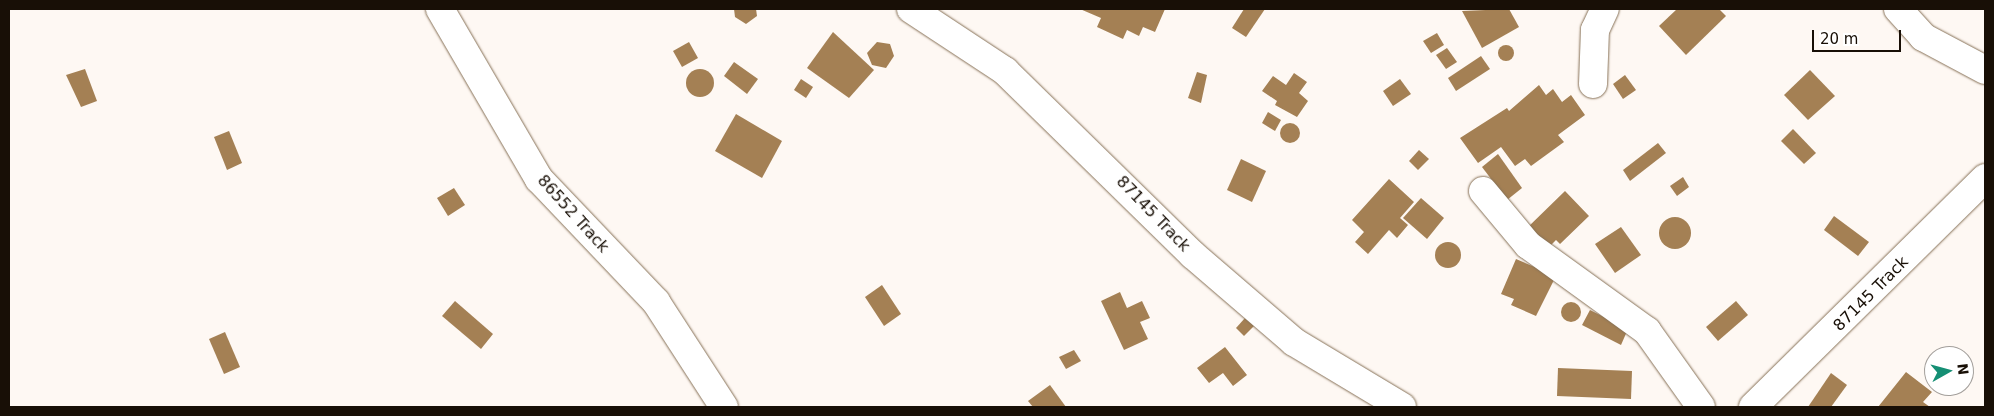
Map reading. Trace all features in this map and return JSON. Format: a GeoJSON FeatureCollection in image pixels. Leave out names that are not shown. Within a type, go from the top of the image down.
{"type":"FeatureCollection","features":[{"type":"Feature","properties":{"kind":"street","name":"86552 Track"},"geometry":{"type":"LineString","coordinates":[[440,9],[539,179],[656,302],[724,407]]}},
{"type":"Feature","properties":{"kind":"street","name":"87145 Track"},"geometry":{"type":"LineString","coordinates":[[911,9],[1004,71],[1193,255],[1294,342],[1402,407]]}},
{"type":"Feature","properties":{"kind":"street"},"geometry":{"type":"LineString","coordinates":[[1594,84],[1595,30],[1605,9]]}},
{"type":"Feature","properties":{"kind":"street"},"geometry":{"type":"LineString","coordinates":[[1898,9],[1923,37],[1985,70]]}},
{"type":"Feature","properties":{"kind":"street","name":"87145 Track"},"geometry":{"type":"LineString","coordinates":[[1753,407],[1985,178]]}},
{"type":"Feature","properties":{"kind":"street"},"geometry":{"type":"LineString","coordinates":[[1483,191],[1528,245],[1648,331],[1700,407]]}},
{"type":"Feature","properties":{"kind":"building"},"geometry":{"type":"Polygon","coordinates":[[[734,9],[756,9],[757,16],[746,24],[735,17],[734,9]]]}},
{"type":"Feature","properties":{"kind":"building"},"geometry":{"type":"Polygon","coordinates":[[[1080,9],[1165,9],[1155,32],[1143,27],[1139,36],[1127,30],[1123,39],[1097,27],[1101,18],[1080,9]]]}},
{"type":"Feature","properties":{"kind":"building"},"geometry":{"type":"Polygon","coordinates":[[[1244,9],[1265,9],[1246,37],[1232,28],[1244,9]]]}},
{"type":"Feature","properties":{"kind":"building"},"geometry":{"type":"Polygon","coordinates":[[[1509,9],[1519,27],[1482,48],[1462,11],[1509,9]]]}},
{"type":"Feature","properties":{"kind":"building"},"geometry":{"type":"Polygon","coordinates":[[[1677,9],[1719,9],[1726,16],[1686,55],[1659,26],[1677,9]]]}},
{"type":"Feature","properties":{"kind":"building"},"geometry":{"type":"Polygon","coordinates":[[[833,32],[874,70],[849,98],[807,68],[833,32]]]}},
{"type":"Feature","properties":{"kind":"building"},"geometry":{"type":"Polygon","coordinates":[[[1437,33],[1444,45],[1431,53],[1423,41],[1437,33]]]}},
{"type":"Feature","properties":{"kind":"building"},"geometry":{"type":"Polygon","coordinates":[[[689,42],[698,58],[682,67],[673,51],[689,42]]]}},
{"type":"Feature","properties":{"kind":"building"},"geometry":{"type":"Polygon","coordinates":[[[877,42],[890,44],[894,56],[886,68],[872,65],[867,53],[877,42]]]}},
{"type":"Feature","properties":{"kind":"building"},"geometry":{"type":"Polygon","coordinates":[[[1506,45],[1514,53],[1506,61],[1498,53],[1506,45]]]}},
{"type":"Feature","properties":{"kind":"building"},"geometry":{"type":"Polygon","coordinates":[[[1447,48],[1457,62],[1446,69],[1436,55],[1447,48]]]}},
{"type":"Feature","properties":{"kind":"building"},"geometry":{"type":"Polygon","coordinates":[[[1481,56],[1490,69],[1456,91],[1448,78],[1481,56]]]}},
{"type":"Feature","properties":{"kind":"building"},"geometry":{"type":"Polygon","coordinates":[[[734,62],[758,79],[747,94],[724,76],[734,62]]]}},
{"type":"Feature","properties":{"kind":"building"},"geometry":{"type":"Polygon","coordinates":[[[85,69],[97,101],[81,107],[66,75],[85,69]]]}},
{"type":"Feature","properties":{"kind":"building"},"geometry":{"type":"Polygon","coordinates":[[[700,69],[710,73],[714,83],[710,93],[700,97],[690,93],[686,83],[690,73],[700,69]]]}},
{"type":"Feature","properties":{"kind":"building"},"geometry":{"type":"Polygon","coordinates":[[[1810,70],[1835,96],[1808,120],[1784,95],[1810,70]]]}},
{"type":"Feature","properties":{"kind":"building"},"geometry":{"type":"Polygon","coordinates":[[[1197,72],[1207,75],[1201,103],[1188,98],[1197,72]]]}},
{"type":"Feature","properties":{"kind":"building"},"geometry":{"type":"Polygon","coordinates":[[[1294,73],[1307,82],[1299,93],[1308,101],[1297,117],[1275,105],[1277,101],[1262,91],[1273,76],[1286,85],[1294,73]]]}},
{"type":"Feature","properties":{"kind":"building"},"geometry":{"type":"Polygon","coordinates":[[[1625,75],[1636,90],[1623,99],[1613,84],[1625,75]]]}},
{"type":"Feature","properties":{"kind":"building"},"geometry":{"type":"Polygon","coordinates":[[[801,79],[813,87],[806,98],[794,90],[801,79]]]}},
{"type":"Feature","properties":{"kind":"building"},"geometry":{"type":"Polygon","coordinates":[[[1400,79],[1411,94],[1393,106],[1383,91],[1400,79]]]}},
{"type":"Feature","properties":{"kind":"building"},"geometry":{"type":"Polygon","coordinates":[[[1539,85],[1546,95],[1553,89],[1562,102],[1571,95],[1585,115],[1558,135],[1564,142],[1531,166],[1525,159],[1515,166],[1501,147],[1478,163],[1460,138],[1507,108],[1509,111],[1539,85]]]}},
{"type":"Feature","properties":{"kind":"building"},"geometry":{"type":"Polygon","coordinates":[[[1268,112],[1281,120],[1275,131],[1262,123],[1268,112]]]}},
{"type":"Feature","properties":{"kind":"building"},"geometry":{"type":"Polygon","coordinates":[[[736,114],[782,141],[762,178],[715,151],[736,114]]]}},
{"type":"Feature","properties":{"kind":"building"},"geometry":{"type":"Polygon","coordinates":[[[1286,123],[1294,123],[1300,129],[1300,137],[1294,143],[1286,143],[1280,137],[1280,129],[1286,123]]]}},
{"type":"Feature","properties":{"kind":"building"},"geometry":{"type":"Polygon","coordinates":[[[1793,129],[1816,153],[1804,164],[1781,141],[1793,129]]]}},
{"type":"Feature","properties":{"kind":"building"},"geometry":{"type":"Polygon","coordinates":[[[229,131],[242,163],[227,170],[214,137],[229,131]]]}},
{"type":"Feature","properties":{"kind":"building"},"geometry":{"type":"Polygon","coordinates":[[[1658,143],[1666,153],[1630,181],[1623,170],[1658,143]]]}},
{"type":"Feature","properties":{"kind":"building"},"geometry":{"type":"Polygon","coordinates":[[[1419,150],[1429,159],[1418,170],[1409,161],[1419,150]]]}},
{"type":"Feature","properties":{"kind":"building"},"geometry":{"type":"Polygon","coordinates":[[[1498,154],[1522,188],[1507,200],[1482,167],[1498,154]]]}},
{"type":"Feature","properties":{"kind":"building"},"geometry":{"type":"Polygon","coordinates":[[[1241,159],[1266,171],[1252,202],[1227,190],[1241,159]]]}},
{"type":"Feature","properties":{"kind":"building"},"geometry":{"type":"Polygon","coordinates":[[[1683,177],[1689,187],[1677,196],[1670,186],[1683,177]]]}},
{"type":"Feature","properties":{"kind":"building"},"geometry":{"type":"Polygon","coordinates":[[[1389,179],[1414,202],[1400,218],[1408,225],[1397,238],[1389,230],[1368,254],[1355,242],[1364,232],[1352,220],[1389,179]]]}},
{"type":"Feature","properties":{"kind":"building"},"geometry":{"type":"Polygon","coordinates":[[[454,188],[465,205],[448,216],[437,198],[454,188]]]}},
{"type":"Feature","properties":{"kind":"building"},"geometry":{"type":"Polygon","coordinates":[[[1565,191],[1589,216],[1560,244],[1556,240],[1546,250],[1526,229],[1565,191]]]}},
{"type":"Feature","properties":{"kind":"building"},"geometry":{"type":"Polygon","coordinates":[[[1421,198],[1444,218],[1427,239],[1403,218],[1421,198]]]}},
{"type":"Feature","properties":{"kind":"building"},"geometry":{"type":"Polygon","coordinates":[[[1834,216],[1869,242],[1858,256],[1824,230],[1834,216]]]}},
{"type":"Feature","properties":{"kind":"building"},"geometry":{"type":"Polygon","coordinates":[[[1675,217],[1681,218],[1686,222],[1690,227],[1690,239],[1686,244],[1681,248],[1675,249],[1669,248],[1664,244],[1660,239],[1659,233],[1660,227],[1664,222],[1669,218],[1675,217]]]}},
{"type":"Feature","properties":{"kind":"building"},"geometry":{"type":"Polygon","coordinates":[[[1621,227],[1641,255],[1615,273],[1595,244],[1621,227]]]}},
{"type":"Feature","properties":{"kind":"building"},"geometry":{"type":"Polygon","coordinates":[[[1448,242],[1457,246],[1461,255],[1457,264],[1448,268],[1439,264],[1435,255],[1439,246],[1448,242]]]}},
{"type":"Feature","properties":{"kind":"building"},"geometry":{"type":"Polygon","coordinates":[[[1516,259],[1556,276],[1536,316],[1511,305],[1514,299],[1501,294],[1516,259]]]}},
{"type":"Feature","properties":{"kind":"building"},"geometry":{"type":"Polygon","coordinates":[[[882,285],[901,314],[884,326],[865,297],[882,285]]]}},
{"type":"Feature","properties":{"kind":"building"},"geometry":{"type":"Polygon","coordinates":[[[1120,292],[1127,308],[1142,301],[1150,318],[1140,322],[1148,339],[1124,350],[1101,301],[1120,292]]]}},
{"type":"Feature","properties":{"kind":"building"},"geometry":{"type":"Polygon","coordinates":[[[455,301],[493,334],[481,349],[442,316],[455,301]]]}},
{"type":"Feature","properties":{"kind":"building"},"geometry":{"type":"Polygon","coordinates":[[[1736,301],[1748,315],[1718,341],[1706,327],[1736,301]]]}},
{"type":"Feature","properties":{"kind":"building"},"geometry":{"type":"Polygon","coordinates":[[[1567,302],[1575,302],[1581,308],[1581,316],[1575,322],[1567,322],[1561,316],[1561,308],[1567,302]]]}},
{"type":"Feature","properties":{"kind":"building"},"geometry":{"type":"Polygon","coordinates":[[[1590,310],[1628,329],[1621,345],[1582,325],[1590,310]]]}},
{"type":"Feature","properties":{"kind":"building"},"geometry":{"type":"Polygon","coordinates":[[[1245,318],[1254,326],[1244,336],[1236,328],[1245,318]]]}},
{"type":"Feature","properties":{"kind":"building"},"geometry":{"type":"Polygon","coordinates":[[[225,332],[240,367],[224,374],[209,339],[225,332]]]}},
{"type":"Feature","properties":{"kind":"building"},"geometry":{"type":"Polygon","coordinates":[[[1225,347],[1247,375],[1233,386],[1223,373],[1209,383],[1197,368],[1225,347]]]}},
{"type":"Feature","properties":{"kind":"building"},"geometry":{"type":"Polygon","coordinates":[[[1074,350],[1081,361],[1066,369],[1059,357],[1074,350]]]}},
{"type":"Feature","properties":{"kind":"building"},"geometry":{"type":"Polygon","coordinates":[[[1558,368],[1632,371],[1631,399],[1557,396],[1558,368]]]}},
{"type":"Feature","properties":{"kind":"building"},"geometry":{"type":"Polygon","coordinates":[[[1906,372],[1924,386],[1924,396],[1928,396],[1923,402],[1930,407],[1878,407],[1906,372]]]}},
{"type":"Feature","properties":{"kind":"building"},"geometry":{"type":"Polygon","coordinates":[[[1831,373],[1847,385],[1831,407],[1808,407],[1831,373]]]}},
{"type":"Feature","properties":{"kind":"building"},"geometry":{"type":"Polygon","coordinates":[[[1050,385],[1066,407],[1033,407],[1028,401],[1050,385]]]}}]}
